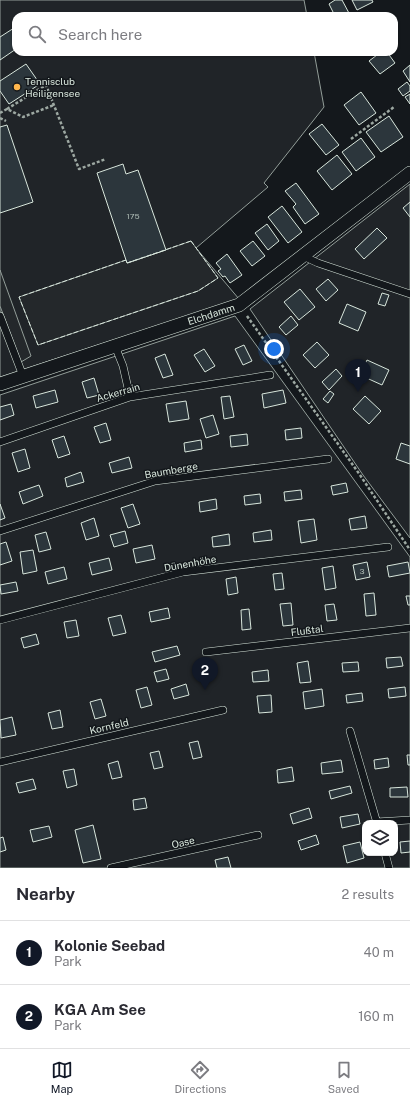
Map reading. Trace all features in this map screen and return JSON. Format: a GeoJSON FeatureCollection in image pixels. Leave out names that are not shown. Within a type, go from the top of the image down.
{"type":"FeatureCollection","features":[{"type":"Feature","properties":{"kind":"street","name":"Elchdamm"},"geometry":{"type":"LineString","coordinates":[[0,384],[239,305],[410,173]]}},
{"type":"Feature","properties":{"kind":"lane"},"geometry":{"type":"LineString","coordinates":[[303,256],[318,263],[410,294]]}},
{"type":"Feature","properties":{"kind":"lane"},"geometry":{"type":"LineString","coordinates":[[0,316],[23,376]]}},
{"type":"Feature","properties":{"kind":"lane"},"geometry":{"type":"LineString","coordinates":[[115,346],[123,366],[130,397]]}},
{"type":"Feature","properties":{"kind":"lane","name":"Ackerrain"},"geometry":{"type":"LineString","coordinates":[[0,442],[130,397],[270,375]]}},
{"type":"Feature","properties":{"kind":"lane","name":"Baumberge"},"geometry":{"type":"LineString","coordinates":[[0,531],[155,481],[328,459]]}},
{"type":"Feature","properties":{"kind":"lane","name":"Dünenhöhe"},"geometry":{"type":"LineString","coordinates":[[0,620],[183,572],[388,547]]}},
{"type":"Feature","properties":{"kind":"lane","name":"Flußtal"},"geometry":{"type":"LineString","coordinates":[[206,652],[410,628]]}},
{"type":"Feature","properties":{"kind":"lane","name":"Kornfeld"},"geometry":{"type":"LineString","coordinates":[[0,762],[223,710]]}},
{"type":"Feature","properties":{"kind":"lane"},"geometry":{"type":"LineString","coordinates":[[350,731],[375,820]]}},
{"type":"Feature","properties":{"kind":"lane"},"geometry":{"type":"LineString","coordinates":[[398,821],[410,820]]}},
{"type":"Feature","properties":{"kind":"lane","name":"Oase"},"geometry":{"type":"LineString","coordinates":[[111,868],[258,835]]}},
{"type":"Feature","properties":{"kind":"lane"},"geometry":{"type":"LineString","coordinates":[[386,856],[389,868]]}},
{"type":"Feature","properties":{"kind":"path"},"geometry":{"type":"LineString","coordinates":[[0,113],[46,85],[79,170],[106,159]]}},
{"type":"Feature","properties":{"kind":"path"},"geometry":{"type":"LineString","coordinates":[[7,109],[23,117],[54,105]]}},
{"type":"Feature","properties":{"kind":"path"},"geometry":{"type":"LineString","coordinates":[[351,139],[394,107]]}},
{"type":"Feature","properties":{"kind":"path"},"geometry":{"type":"LineString","coordinates":[[0,118],[6,121]]}},
{"type":"Feature","properties":{"kind":"path"},"geometry":{"type":"LineString","coordinates":[[239,305],[360,475],[410,550]]}},
{"type":"Feature","properties":{"kind":"shaded area"},"geometry":{"type":"Polygon","coordinates":[[[0,0],[304,0],[306,12],[12,12],[12,56],[315,56],[324,107],[264,183],[268,187],[196,248],[239,299],[0,377],[0,0]]]}},
{"type":"Feature","properties":{"kind":"shaded area"},"geometry":{"type":"Polygon","coordinates":[[[410,184],[410,538],[363,475],[250,309],[410,184]]]}},
{"type":"Feature","properties":{"kind":"shaded area"},"geometry":{"type":"Polygon","coordinates":[[[191,241],[218,278],[198,291],[38,345],[19,297],[126,260],[128,263],[191,241]]]}},
{"type":"Feature","properties":{"kind":"shaded area"},"geometry":{"type":"Polygon","coordinates":[[[0,270],[31,356],[21,362],[0,306],[0,270]]]}},
{"type":"Feature","properties":{"kind":"shaded area"},"geometry":{"type":"Polygon","coordinates":[[[235,316],[410,557],[410,868],[0,868],[0,395],[235,316]]]}},
{"type":"Feature","properties":{"kind":"building"},"geometry":{"type":"Polygon","coordinates":[[[335,0],[342,0],[348,12],[333,12],[329,4],[335,0]]]}},
{"type":"Feature","properties":{"kind":"building"},"geometry":{"type":"Polygon","coordinates":[[[352,0],[372,0],[373,2],[357,10],[352,0]]]}},
{"type":"Feature","properties":{"kind":"building"},"geometry":{"type":"Polygon","coordinates":[[[12,29],[12,52],[0,60],[0,37],[12,29]]]}},
{"type":"Feature","properties":{"kind":"building"},"geometry":{"type":"Polygon","coordinates":[[[376,56],[390,56],[395,63],[380,74],[369,61],[376,56]]]}},
{"type":"Feature","properties":{"kind":"building","name":"Tennisclub Heiligensee"},"geometry":{"type":"Polygon","coordinates":[[[26,64],[40,84],[9,104],[0,91],[0,81],[26,64]]]}},
{"type":"Feature","properties":{"kind":"building"},"geometry":{"type":"Polygon","coordinates":[[[410,65],[410,82],[403,71],[410,65]]]}},
{"type":"Feature","properties":{"kind":"building"},"geometry":{"type":"Polygon","coordinates":[[[407,82],[410,86],[410,91],[403,96],[398,89],[407,82]]]}},
{"type":"Feature","properties":{"kind":"building"},"geometry":{"type":"Polygon","coordinates":[[[361,92],[376,113],[359,125],[344,105],[361,92]]]}},
{"type":"Feature","properties":{"kind":"building"},"geometry":{"type":"Polygon","coordinates":[[[410,94],[410,104],[405,97],[410,94]]]}},
{"type":"Feature","properties":{"kind":"building"},"geometry":{"type":"Polygon","coordinates":[[[389,116],[403,137],[381,152],[366,132],[389,116]]]}},
{"type":"Feature","properties":{"kind":"building"},"geometry":{"type":"Polygon","coordinates":[[[322,124],[339,145],[326,155],[309,134],[322,124]]]}},
{"type":"Feature","properties":{"kind":"building"},"geometry":{"type":"Polygon","coordinates":[[[7,125],[33,202],[0,213],[0,127],[7,125]]]}},
{"type":"Feature","properties":{"kind":"building"},"geometry":{"type":"Polygon","coordinates":[[[361,138],[375,157],[356,171],[342,152],[361,138]]]}},
{"type":"Feature","properties":{"kind":"building"},"geometry":{"type":"Polygon","coordinates":[[[337,155],[352,174],[332,190],[317,171],[337,155]]]}},
{"type":"Feature","properties":{"kind":"building"},"geometry":{"type":"Polygon","coordinates":[[[123,164],[126,174],[138,170],[166,250],[127,263],[97,173],[123,164]]]}},
{"type":"Feature","properties":{"kind":"building"},"geometry":{"type":"Polygon","coordinates":[[[296,183],[319,214],[305,224],[293,207],[296,204],[285,191],[296,183]]]}},
{"type":"Feature","properties":{"kind":"building"},"geometry":{"type":"Polygon","coordinates":[[[410,202],[410,217],[403,208],[410,202]]]}},
{"type":"Feature","properties":{"kind":"building"},"geometry":{"type":"Polygon","coordinates":[[[282,206],[302,232],[288,243],[268,217],[282,206]]]}},
{"type":"Feature","properties":{"kind":"building"},"geometry":{"type":"Polygon","coordinates":[[[267,224],[279,241],[268,250],[255,233],[267,224]]]}},
{"type":"Feature","properties":{"kind":"building"},"geometry":{"type":"Polygon","coordinates":[[[377,228],[387,238],[364,259],[355,249],[377,228]]]}},
{"type":"Feature","properties":{"kind":"building"},"geometry":{"type":"Polygon","coordinates":[[[253,241],[265,256],[252,266],[240,251],[253,241]]]}},
{"type":"Feature","properties":{"kind":"building"},"geometry":{"type":"Polygon","coordinates":[[[227,254],[242,275],[230,283],[225,276],[223,277],[218,271],[221,269],[216,263],[227,254]]]}},
{"type":"Feature","properties":{"kind":"building"},"geometry":{"type":"Polygon","coordinates":[[[328,279],[338,290],[326,301],[316,289],[328,279]]]}},
{"type":"Feature","properties":{"kind":"building"},"geometry":{"type":"Polygon","coordinates":[[[300,289],[315,307],[299,320],[284,302],[300,289]]]}},
{"type":"Feature","properties":{"kind":"building"},"geometry":{"type":"Polygon","coordinates":[[[382,293],[389,295],[385,306],[378,304],[382,293]]]}},
{"type":"Feature","properties":{"kind":"building"},"geometry":{"type":"Polygon","coordinates":[[[347,304],[366,312],[358,331],[339,323],[347,304]]]}},
{"type":"Feature","properties":{"kind":"building"},"geometry":{"type":"Polygon","coordinates":[[[291,316],[298,325],[286,335],[279,327],[291,316]]]}},
{"type":"Feature","properties":{"kind":"building"},"geometry":{"type":"Polygon","coordinates":[[[317,342],[329,355],[315,368],[303,355],[317,342]]]}},
{"type":"Feature","properties":{"kind":"building"},"geometry":{"type":"Polygon","coordinates":[[[244,345],[252,361],[243,365],[235,349],[244,345]]]}},
{"type":"Feature","properties":{"kind":"building"},"geometry":{"type":"Polygon","coordinates":[[[204,349],[215,366],[205,372],[194,355],[204,349]]]}},
{"type":"Feature","properties":{"kind":"building"},"geometry":{"type":"Polygon","coordinates":[[[165,354],[173,375],[163,378],[155,358],[165,354]]]}},
{"type":"Feature","properties":{"kind":"building"},"geometry":{"type":"Polygon","coordinates":[[[367,360],[389,370],[382,385],[360,375],[367,360]]]}},
{"type":"Feature","properties":{"kind":"building"},"geometry":{"type":"Polygon","coordinates":[[[336,369],[342,376],[329,390],[322,382],[336,369]]]}},
{"type":"Feature","properties":{"kind":"building"},"geometry":{"type":"Polygon","coordinates":[[[94,378],[99,395],[87,398],[82,382],[94,378]]]}},
{"type":"Feature","properties":{"kind":"building"},"geometry":{"type":"Polygon","coordinates":[[[55,390],[58,402],[36,408],[33,396],[55,390]]]}},
{"type":"Feature","properties":{"kind":"building"},"geometry":{"type":"Polygon","coordinates":[[[283,390],[286,403],[264,408],[262,394],[283,390]]]}},
{"type":"Feature","properties":{"kind":"building"},"geometry":{"type":"Polygon","coordinates":[[[330,391],[334,394],[328,403],[323,399],[330,391]]]}},
{"type":"Feature","properties":{"kind":"building"},"geometry":{"type":"Polygon","coordinates":[[[230,396],[234,417],[224,419],[221,397],[230,396]]]}},
{"type":"Feature","properties":{"kind":"building"},"geometry":{"type":"Polygon","coordinates":[[[365,396],[381,411],[369,424],[353,409],[365,396]]]}},
{"type":"Feature","properties":{"kind":"building"},"geometry":{"type":"Polygon","coordinates":[[[186,401],[189,419],[169,422],[166,404],[186,401]]]}},
{"type":"Feature","properties":{"kind":"building"},"geometry":{"type":"Polygon","coordinates":[[[11,404],[14,415],[0,420],[0,407],[11,404]]]}},
{"type":"Feature","properties":{"kind":"building"},"geometry":{"type":"Polygon","coordinates":[[[213,415],[219,434],[206,438],[200,419],[213,415]]]}},
{"type":"Feature","properties":{"kind":"building"},"geometry":{"type":"Polygon","coordinates":[[[106,423],[111,440],[100,443],[94,427],[106,423]]]}},
{"type":"Feature","properties":{"kind":"building"},"geometry":{"type":"Polygon","coordinates":[[[301,428],[302,438],[286,440],[285,430],[301,428]]]}},
{"type":"Feature","properties":{"kind":"building"},"geometry":{"type":"Polygon","coordinates":[[[247,434],[248,445],[231,447],[230,436],[247,434]]]}},
{"type":"Feature","properties":{"kind":"building"},"geometry":{"type":"Polygon","coordinates":[[[64,436],[70,454],[58,458],[52,440],[64,436]]]}},
{"type":"Feature","properties":{"kind":"building"},"geometry":{"type":"Polygon","coordinates":[[[201,440],[202,449],[185,452],[184,443],[201,440]]]}},
{"type":"Feature","properties":{"kind":"building"},"geometry":{"type":"Polygon","coordinates":[[[401,443],[410,446],[410,464],[396,459],[401,443]]]}},
{"type":"Feature","properties":{"kind":"building"},"geometry":{"type":"Polygon","coordinates":[[[25,449],[30,468],[18,472],[12,453],[25,449]]]}},
{"type":"Feature","properties":{"kind":"building"},"geometry":{"type":"Polygon","coordinates":[[[129,457],[132,468],[112,473],[109,463],[129,457]]]}},
{"type":"Feature","properties":{"kind":"building"},"geometry":{"type":"Polygon","coordinates":[[[81,472],[84,482],[67,487],[65,478],[81,472]]]}},
{"type":"Feature","properties":{"kind":"building"},"geometry":{"type":"Polygon","coordinates":[[[346,483],[348,492],[333,495],[331,486],[346,483]]]}},
{"type":"Feature","properties":{"kind":"building"},"geometry":{"type":"Polygon","coordinates":[[[39,485],[43,496],[23,504],[19,492],[39,485]]]}},
{"type":"Feature","properties":{"kind":"building"},"geometry":{"type":"Polygon","coordinates":[[[301,490],[302,499],[285,501],[284,492],[301,490]]]}},
{"type":"Feature","properties":{"kind":"building"},"geometry":{"type":"Polygon","coordinates":[[[260,494],[261,503],[245,505],[244,496],[260,494]]]}},
{"type":"Feature","properties":{"kind":"building"},"geometry":{"type":"Polygon","coordinates":[[[216,499],[217,509],[200,512],[199,502],[216,499]]]}},
{"type":"Feature","properties":{"kind":"building"},"geometry":{"type":"Polygon","coordinates":[[[0,504],[5,518],[0,520],[0,504]]]}},
{"type":"Feature","properties":{"kind":"building"},"geometry":{"type":"Polygon","coordinates":[[[133,504],[140,524],[128,528],[121,508],[133,504]]]}},
{"type":"Feature","properties":{"kind":"building"},"geometry":{"type":"Polygon","coordinates":[[[365,516],[367,528],[351,530],[349,519],[365,516]]]}},
{"type":"Feature","properties":{"kind":"building"},"geometry":{"type":"Polygon","coordinates":[[[94,518],[99,536],[86,540],[81,523],[94,518]]]}},
{"type":"Feature","properties":{"kind":"building"},"geometry":{"type":"Polygon","coordinates":[[[314,519],[317,540],[301,543],[298,521],[314,519]]]}},
{"type":"Feature","properties":{"kind":"building"},"geometry":{"type":"Polygon","coordinates":[[[271,530],[272,540],[254,542],[253,533],[271,530]]]}},
{"type":"Feature","properties":{"kind":"building"},"geometry":{"type":"Polygon","coordinates":[[[125,531],[128,543],[114,547],[110,535],[125,531]]]}},
{"type":"Feature","properties":{"kind":"building"},"geometry":{"type":"Polygon","coordinates":[[[46,532],[51,549],[39,552],[35,535],[46,532]]]}},
{"type":"Feature","properties":{"kind":"building"},"geometry":{"type":"Polygon","coordinates":[[[229,534],[230,545],[213,547],[212,537],[229,534]]]}},
{"type":"Feature","properties":{"kind":"building"},"geometry":{"type":"Polygon","coordinates":[[[6,542],[12,561],[0,565],[0,544],[6,542]]]}},
{"type":"Feature","properties":{"kind":"building"},"geometry":{"type":"Polygon","coordinates":[[[152,545],[155,559],[136,563],[133,549],[152,545]]]}},
{"type":"Feature","properties":{"kind":"building"},"geometry":{"type":"Polygon","coordinates":[[[33,550],[37,571],[23,574],[20,552],[33,550]]]}},
{"type":"Feature","properties":{"kind":"building"},"geometry":{"type":"Polygon","coordinates":[[[109,558],[112,570],[92,575],[89,563],[109,558]]]}},
{"type":"Feature","properties":{"kind":"building"},"geometry":{"type":"Polygon","coordinates":[[[367,562],[370,577],[356,580],[353,565],[367,562]]]}},
{"type":"Feature","properties":{"kind":"building"},"geometry":{"type":"Polygon","coordinates":[[[408,562],[410,573],[389,577],[387,566],[408,562]]]}},
{"type":"Feature","properties":{"kind":"building"},"geometry":{"type":"Polygon","coordinates":[[[333,566],[336,588],[325,590],[322,568],[333,566]]]}},
{"type":"Feature","properties":{"kind":"building"},"geometry":{"type":"Polygon","coordinates":[[[64,567],[67,579],[48,584],[45,572],[64,567]]]}},
{"type":"Feature","properties":{"kind":"building"},"geometry":{"type":"Polygon","coordinates":[[[282,573],[284,589],[275,590],[273,574],[282,573]]]}},
{"type":"Feature","properties":{"kind":"building"},"geometry":{"type":"Polygon","coordinates":[[[236,577],[238,593],[228,595],[226,579],[236,577]]]}},
{"type":"Feature","properties":{"kind":"building"},"geometry":{"type":"Polygon","coordinates":[[[16,582],[18,591],[1,594],[0,585],[16,582]]]}},
{"type":"Feature","properties":{"kind":"building"},"geometry":{"type":"Polygon","coordinates":[[[374,593],[376,615],[366,616],[364,594],[374,593]]]}},
{"type":"Feature","properties":{"kind":"building"},"geometry":{"type":"Polygon","coordinates":[[[406,596],[410,596],[410,605],[408,605],[406,596]]]}},
{"type":"Feature","properties":{"kind":"building"},"geometry":{"type":"Polygon","coordinates":[[[291,603],[293,625],[283,626],[280,604],[291,603]]]}},
{"type":"Feature","properties":{"kind":"building"},"geometry":{"type":"Polygon","coordinates":[[[334,604],[337,620],[327,621],[325,605],[334,604]]]}},
{"type":"Feature","properties":{"kind":"building"},"geometry":{"type":"Polygon","coordinates":[[[168,608],[170,618],[151,622],[149,612],[168,608]]]}},
{"type":"Feature","properties":{"kind":"building"},"geometry":{"type":"Polygon","coordinates":[[[249,609],[251,629],[242,630],[241,610],[249,609]]]}},
{"type":"Feature","properties":{"kind":"building"},"geometry":{"type":"Polygon","coordinates":[[[121,615],[126,633],[113,636],[108,618],[121,615]]]}},
{"type":"Feature","properties":{"kind":"building"},"geometry":{"type":"Polygon","coordinates":[[[76,620],[79,636],[67,638],[64,622],[76,620]]]}},
{"type":"Feature","properties":{"kind":"building"},"geometry":{"type":"Polygon","coordinates":[[[36,634],[39,644],[24,648],[21,638],[36,634]]]}},
{"type":"Feature","properties":{"kind":"building"},"geometry":{"type":"Polygon","coordinates":[[[177,646],[180,655],[155,662],[152,652],[177,646]]]}},
{"type":"Feature","properties":{"kind":"building"},"geometry":{"type":"Polygon","coordinates":[[[401,657],[403,666],[387,668],[386,658],[401,657]]]}},
{"type":"Feature","properties":{"kind":"building"},"geometry":{"type":"Polygon","coordinates":[[[308,661],[311,682],[300,683],[297,663],[308,661]]]}},
{"type":"Feature","properties":{"kind":"building"},"geometry":{"type":"Polygon","coordinates":[[[358,662],[359,671],[343,672],[342,663],[358,662]]]}},
{"type":"Feature","properties":{"kind":"building"},"geometry":{"type":"Polygon","coordinates":[[[166,669],[169,679],[157,682],[154,672],[166,669]]]}},
{"type":"Feature","properties":{"kind":"building"},"geometry":{"type":"Polygon","coordinates":[[[268,670],[269,681],[253,682],[252,672],[268,670]]]}},
{"type":"Feature","properties":{"kind":"building"},"geometry":{"type":"Polygon","coordinates":[[[186,684],[189,695],[174,699],[171,689],[186,684]]]}},
{"type":"Feature","properties":{"kind":"building"},"geometry":{"type":"Polygon","coordinates":[[[147,687],[152,705],[141,708],[136,690],[147,687]]]}},
{"type":"Feature","properties":{"kind":"building"},"geometry":{"type":"Polygon","coordinates":[[[405,687],[406,696],[389,698],[388,689],[405,687]]]}},
{"type":"Feature","properties":{"kind":"building"},"geometry":{"type":"Polygon","coordinates":[[[322,689],[324,706],[305,709],[303,692],[322,689]]]}},
{"type":"Feature","properties":{"kind":"building"},"geometry":{"type":"Polygon","coordinates":[[[362,693],[363,701],[347,703],[346,695],[362,693]]]}},
{"type":"Feature","properties":{"kind":"building"},"geometry":{"type":"Polygon","coordinates":[[[271,695],[272,712],[259,713],[257,696],[271,695]]]}},
{"type":"Feature","properties":{"kind":"building"},"geometry":{"type":"Polygon","coordinates":[[[101,699],[106,716],[95,719],[90,702],[101,699]]]}},
{"type":"Feature","properties":{"kind":"building"},"geometry":{"type":"Polygon","coordinates":[[[60,710],[63,727],[52,729],[48,713],[60,710]]]}},
{"type":"Feature","properties":{"kind":"building"},"geometry":{"type":"Polygon","coordinates":[[[12,717],[16,735],[1,738],[0,720],[12,717]]]}},
{"type":"Feature","properties":{"kind":"building"},"geometry":{"type":"Polygon","coordinates":[[[198,741],[202,757],[193,759],[189,743],[198,741]]]}},
{"type":"Feature","properties":{"kind":"building"},"geometry":{"type":"Polygon","coordinates":[[[159,751],[163,767],[154,769],[150,753],[159,751]]]}},
{"type":"Feature","properties":{"kind":"building"},"geometry":{"type":"Polygon","coordinates":[[[407,755],[410,755],[410,765],[408,765],[407,755]]]}},
{"type":"Feature","properties":{"kind":"building"},"geometry":{"type":"Polygon","coordinates":[[[388,758],[389,767],[375,769],[374,760],[388,758]]]}},
{"type":"Feature","properties":{"kind":"building"},"geometry":{"type":"Polygon","coordinates":[[[341,760],[343,772],[322,774],[321,763],[341,760]]]}},
{"type":"Feature","properties":{"kind":"building"},"geometry":{"type":"Polygon","coordinates":[[[118,761],[122,777],[112,779],[108,764],[118,761]]]}},
{"type":"Feature","properties":{"kind":"building"},"geometry":{"type":"Polygon","coordinates":[[[292,767],[294,781],[278,783],[277,770],[292,767]]]}},
{"type":"Feature","properties":{"kind":"building"},"geometry":{"type":"Polygon","coordinates":[[[74,769],[77,785],[67,788],[63,771],[74,769]]]}},
{"type":"Feature","properties":{"kind":"building"},"geometry":{"type":"Polygon","coordinates":[[[33,779],[36,789],[19,793],[16,783],[33,779]]]}},
{"type":"Feature","properties":{"kind":"building"},"geometry":{"type":"Polygon","coordinates":[[[350,786],[352,793],[331,799],[329,791],[350,786]]]}},
{"type":"Feature","properties":{"kind":"building"},"geometry":{"type":"Polygon","coordinates":[[[407,787],[408,797],[390,797],[390,788],[407,787]]]}},
{"type":"Feature","properties":{"kind":"building"},"geometry":{"type":"Polygon","coordinates":[[[145,798],[147,808],[134,810],[133,800],[145,798]]]}},
{"type":"Feature","properties":{"kind":"building"},"geometry":{"type":"Polygon","coordinates":[[[309,808],[312,818],[293,824],[290,814],[309,808]]]}},
{"type":"Feature","properties":{"kind":"building"},"geometry":{"type":"Polygon","coordinates":[[[358,814],[360,824],[342,828],[340,817],[358,814]]]}},
{"type":"Feature","properties":{"kind":"building"},"geometry":{"type":"Polygon","coordinates":[[[93,825],[101,859],[83,863],[75,830],[93,825]]]}},
{"type":"Feature","properties":{"kind":"building"},"geometry":{"type":"Polygon","coordinates":[[[49,826],[52,837],[33,842],[30,830],[49,826]]]}},
{"type":"Feature","properties":{"kind":"building"},"geometry":{"type":"Polygon","coordinates":[[[316,835],[319,844],[301,850],[298,841],[316,835]]]}},
{"type":"Feature","properties":{"kind":"building"},"geometry":{"type":"Polygon","coordinates":[[[3,837],[6,850],[0,852],[0,838],[3,837]]]}},
{"type":"Feature","properties":{"kind":"building"},"geometry":{"type":"Polygon","coordinates":[[[410,841],[410,852],[401,853],[400,842],[410,841]]]}},
{"type":"Feature","properties":{"kind":"building"},"geometry":{"type":"Polygon","coordinates":[[[360,842],[362,856],[364,858],[347,863],[343,846],[360,842]]]}},
{"type":"Feature","properties":{"kind":"building"},"geometry":{"type":"Polygon","coordinates":[[[228,857],[231,868],[217,868],[215,860],[228,857]]]}},
{"type":"Feature","properties":{"kind":"fence"},"geometry":{"type":"LineString","coordinates":[[191,241],[218,278],[198,291],[38,345],[19,297],[126,260],[127,263],[191,241]]}},
{"type":"Feature","properties":{"kind":"place","name":"Tennisclub Heiligensee"},"geometry":{"type":"Point","coordinates":[17,87]}},
{"type":"Feature","properties":{"kind":"place","name":"Kolonie Seebad"},"geometry":{"type":"Point","coordinates":[358,392]}},
{"type":"Feature","properties":{"kind":"place","name":"KGA Am See"},"geometry":{"type":"Point","coordinates":[205,690]}}]}
